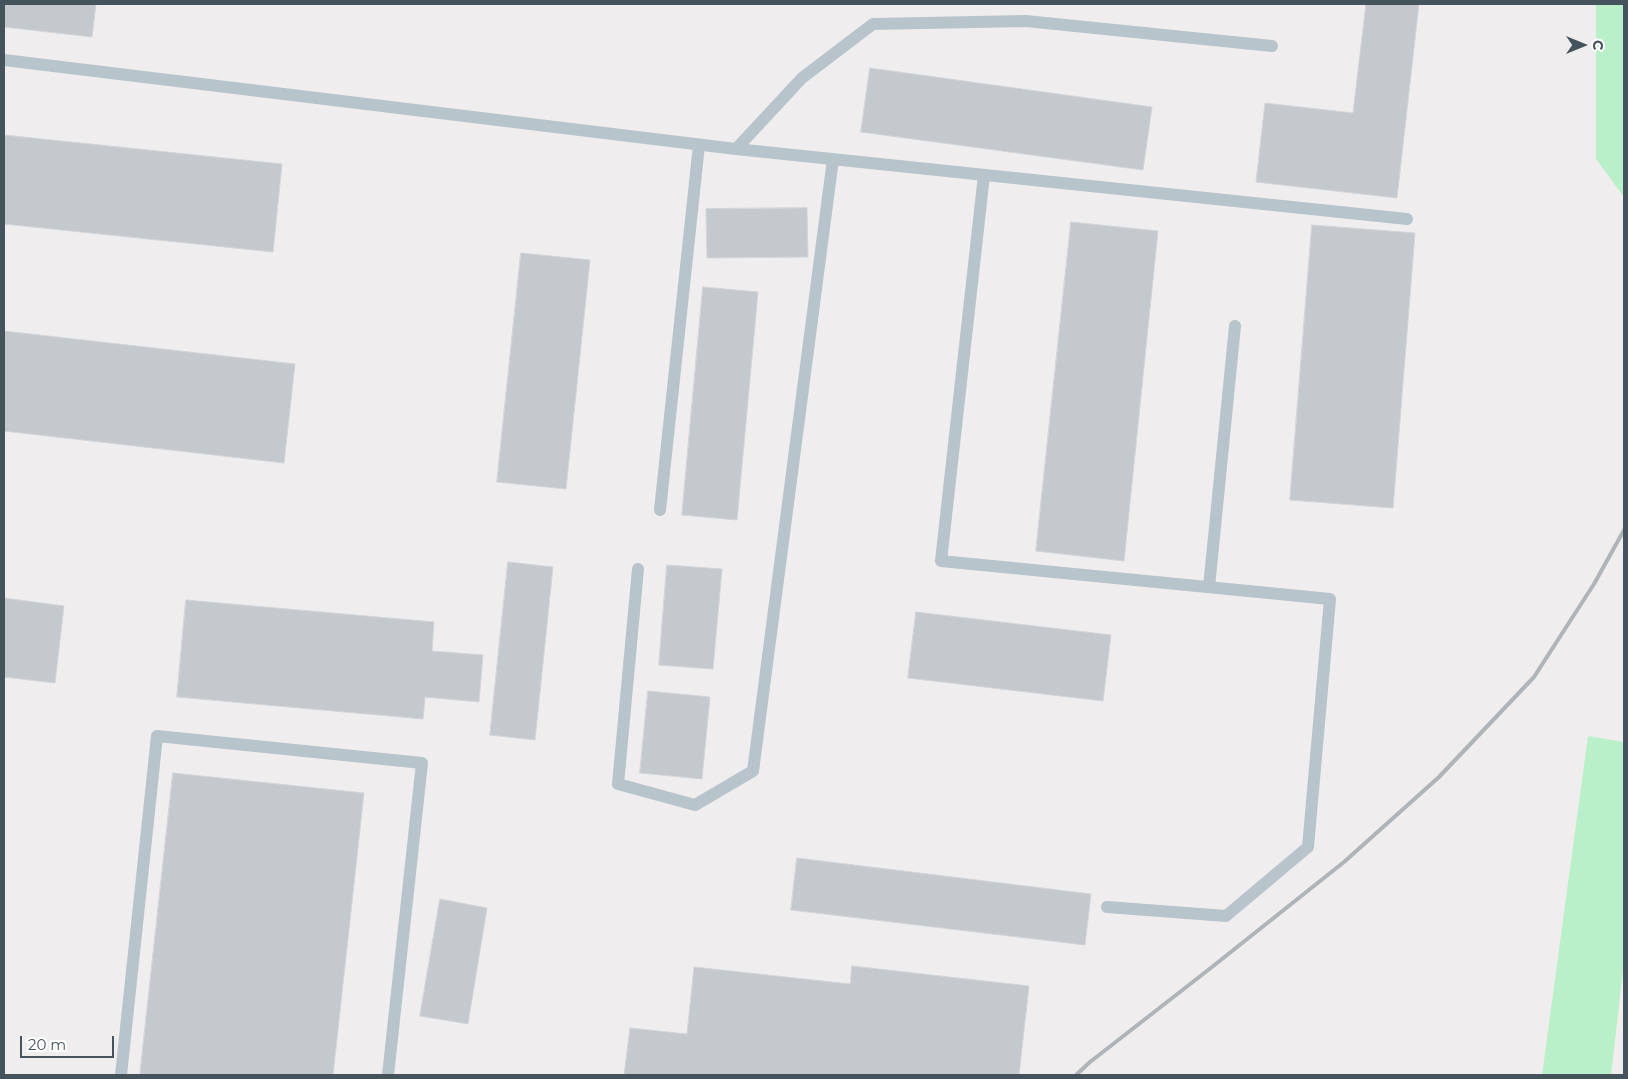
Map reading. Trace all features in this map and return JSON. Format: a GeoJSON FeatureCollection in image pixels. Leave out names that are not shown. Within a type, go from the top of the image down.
{"type":"FeatureCollection","features":[{"type":"Feature","properties":{"kind":"lane"},"geometry":{"type":"LineString","coordinates":[[736,149],[802,78],[873,24],[1026,20],[1272,46]]}},
{"type":"Feature","properties":{"kind":"lane"},"geometry":{"type":"LineString","coordinates":[[4,60],[699,145],[1407,219]]}},
{"type":"Feature","properties":{"kind":"lane"},"geometry":{"type":"LineString","coordinates":[[660,510],[699,145]]}},
{"type":"Feature","properties":{"kind":"lane"},"geometry":{"type":"LineString","coordinates":[[638,569],[618,784],[695,805],[753,771],[833,159]]}},
{"type":"Feature","properties":{"kind":"lane"},"geometry":{"type":"LineString","coordinates":[[984,175],[941,560],[1330,599],[1308,847],[1226,916],[1107,907]]}},
{"type":"Feature","properties":{"kind":"lane"},"geometry":{"type":"LineString","coordinates":[[1209,587],[1235,326]]}},
{"type":"Feature","properties":{"kind":"lane"},"geometry":{"type":"LineString","coordinates":[[120,1075],[157,736],[422,763],[388,1075]]}},
{"type":"Feature","properties":{"kind":"green space"},"geometry":{"type":"Polygon","coordinates":[[[1596,4],[1624,4],[1624,197],[1596,159],[1596,4]]]}},
{"type":"Feature","properties":{"kind":"green space"},"geometry":{"type":"Polygon","coordinates":[[[1588,736],[1624,742],[1624,962],[1611,1075],[1542,1075],[1588,736]]]}},
{"type":"Feature","properties":{"kind":"building"},"geometry":{"type":"Polygon","coordinates":[[[4,4],[96,4],[92,37],[4,27],[4,4]]]}},
{"type":"Feature","properties":{"kind":"building"},"geometry":{"type":"Polygon","coordinates":[[[1366,4],[1419,4],[1397,198],[1256,182],[1265,103],[1353,113],[1366,4]]]}},
{"type":"Feature","properties":{"kind":"building"},"geometry":{"type":"Polygon","coordinates":[[[870,68],[1152,107],[1143,170],[861,132],[870,68]]]}},
{"type":"Feature","properties":{"kind":"building"},"geometry":{"type":"Polygon","coordinates":[[[4,135],[282,164],[273,252],[4,224],[4,135]]]}},
{"type":"Feature","properties":{"kind":"building"},"geometry":{"type":"Polygon","coordinates":[[[807,208],[808,257],[707,258],[706,209],[807,208]]]}},
{"type":"Feature","properties":{"kind":"building"},"geometry":{"type":"Polygon","coordinates":[[[1071,222],[1158,231],[1124,561],[1036,551],[1071,222]]]}},
{"type":"Feature","properties":{"kind":"building"},"geometry":{"type":"Polygon","coordinates":[[[1312,225],[1415,233],[1393,508],[1290,500],[1312,225]]]}},
{"type":"Feature","properties":{"kind":"building"},"geometry":{"type":"Polygon","coordinates":[[[521,253],[590,260],[566,489],[497,482],[521,253]]]}},
{"type":"Feature","properties":{"kind":"building"},"geometry":{"type":"Polygon","coordinates":[[[703,287],[758,292],[737,520],[682,515],[703,287]]]}},
{"type":"Feature","properties":{"kind":"building"},"geometry":{"type":"Polygon","coordinates":[[[4,331],[295,364],[284,463],[4,431],[4,331]]]}},
{"type":"Feature","properties":{"kind":"building"},"geometry":{"type":"Polygon","coordinates":[[[508,562],[553,567],[535,740],[490,735],[508,562]]]}},
{"type":"Feature","properties":{"kind":"building"},"geometry":{"type":"Polygon","coordinates":[[[667,565],[722,569],[713,669],[659,665],[667,565]]]}},
{"type":"Feature","properties":{"kind":"building"},"geometry":{"type":"Polygon","coordinates":[[[4,598],[64,606],[55,683],[4,677],[4,598]]]}},
{"type":"Feature","properties":{"kind":"building"},"geometry":{"type":"Polygon","coordinates":[[[186,600],[434,622],[432,651],[483,655],[479,702],[425,697],[423,719],[177,697],[186,600]]]}},
{"type":"Feature","properties":{"kind":"building"},"geometry":{"type":"Polygon","coordinates":[[[916,612],[1111,635],[1103,701],[908,678],[916,612]]]}},
{"type":"Feature","properties":{"kind":"building"},"geometry":{"type":"Polygon","coordinates":[[[648,691],[710,697],[702,779],[640,773],[648,691]]]}},
{"type":"Feature","properties":{"kind":"building"},"geometry":{"type":"Polygon","coordinates":[[[173,773],[364,793],[333,1075],[140,1075],[173,773]]]}},
{"type":"Feature","properties":{"kind":"building"},"geometry":{"type":"Polygon","coordinates":[[[797,858],[1091,894],[1085,945],[791,910],[797,858]]]}},
{"type":"Feature","properties":{"kind":"building"},"geometry":{"type":"Polygon","coordinates":[[[440,899],[487,908],[468,1024],[420,1016],[440,899]]]}},
{"type":"Feature","properties":{"kind":"building"},"geometry":{"type":"Polygon","coordinates":[[[852,966],[1029,986],[1019,1075],[624,1075],[630,1028],[687,1034],[694,967],[850,984],[852,966]]]}},
{"type":"Feature","properties":{"kind":"railway"},"geometry":{"type":"LineString","coordinates":[[1076,1075],[1344,862],[1439,777],[1534,677],[1594,584],[1624,530]]}}]}
